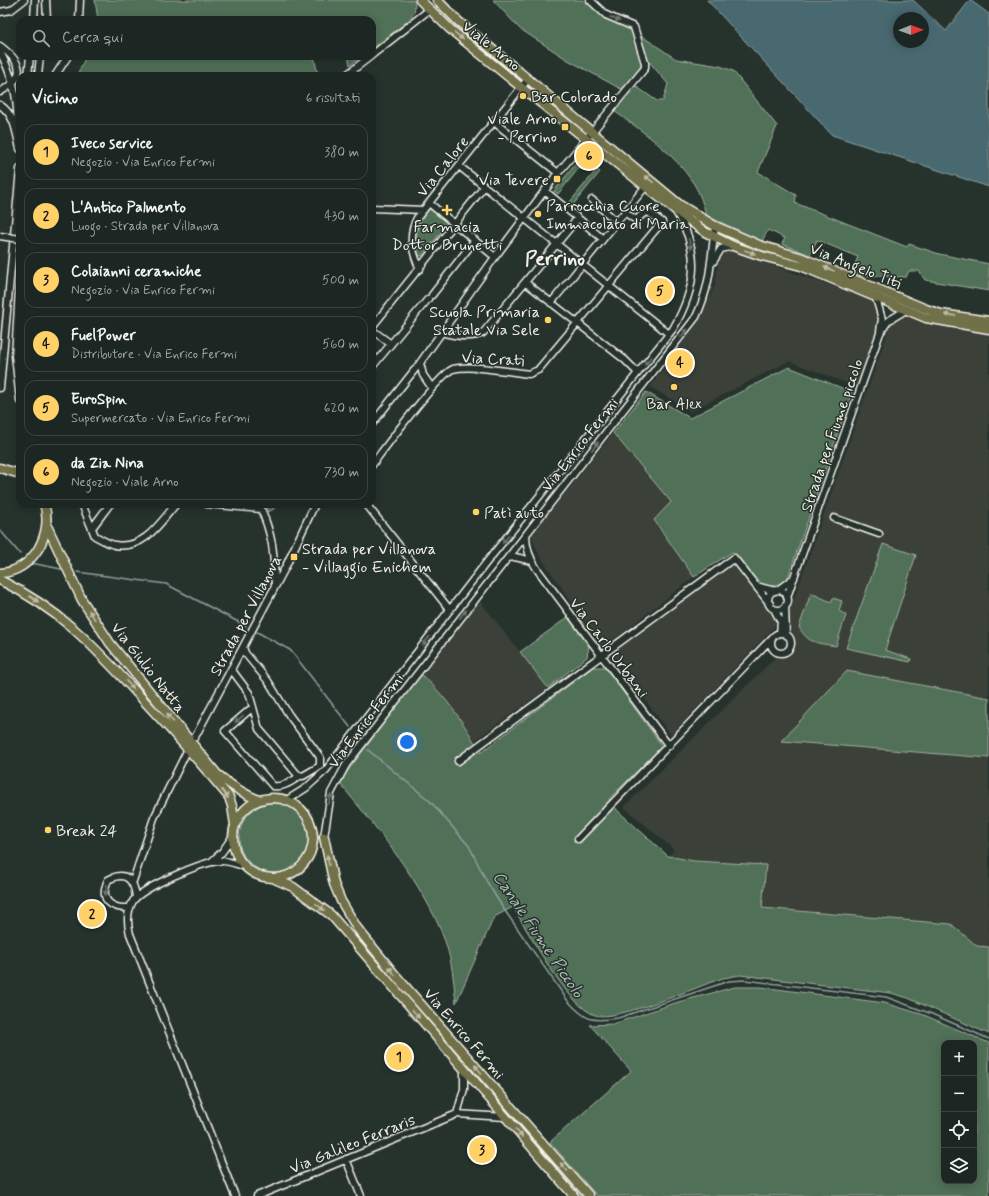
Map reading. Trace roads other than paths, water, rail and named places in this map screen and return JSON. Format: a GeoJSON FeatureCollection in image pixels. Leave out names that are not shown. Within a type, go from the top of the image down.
{"type":"FeatureCollection","features":[{"type":"Feature","properties":{"kind":"main road","name":"Viale Arno"},"geometry":{"type":"LineString","coordinates":[[420,0],[429,10],[522,88],[590,135],[680,205],[715,226]]}},
{"type":"Feature","properties":{"kind":"main road","name":"Viale Arno"},"geometry":{"type":"LineString","coordinates":[[437,0],[458,21],[528,79],[646,186],[695,225],[714,237]]}},
{"type":"Feature","properties":{"kind":"main road","name":"Via Angelo Titi"},"geometry":{"type":"LineString","coordinates":[[715,226],[759,245],[800,257],[926,309],[941,314],[989,321]]}},
{"type":"Feature","properties":{"kind":"main road","name":"Via Angelo Titi"},"geometry":{"type":"LineString","coordinates":[[714,237],[733,246],[762,256],[801,266],[906,310],[933,319],[989,329]]}},
{"type":"Feature","properties":{"kind":"main road"},"geometry":{"type":"LineString","coordinates":[[0,468],[16,473]]}},
{"type":"Feature","properties":{"kind":"main road"},"geometry":{"type":"LineString","coordinates":[[0,573],[20,567],[33,557],[43,542],[47,526],[45,508]]}},
{"type":"Feature","properties":{"kind":"main road","name":"Via Giulio Natta"},"geometry":{"type":"LineString","coordinates":[[47,526],[82,600],[110,643],[217,774],[230,786],[246,796],[259,800]]}},
{"type":"Feature","properties":{"kind":"main road","name":"Via Giulio Natta"},"geometry":{"type":"LineString","coordinates":[[0,580],[47,607],[69,623],[94,645],[161,718],[229,797],[235,825]]}},
{"type":"Feature","properties":{"kind":"main road"},"geometry":{"type":"LineString","coordinates":[[278,798],[287,800],[298,806],[306,815],[312,826],[324,838],[312,851],[306,862],[298,871],[287,877],[275,879],[262,878],[244,866],[235,852],[233,836],[235,825],[244,810],[259,800],[278,798]]}},
{"type":"Feature","properties":{"kind":"main road"},"geometry":{"type":"LineString","coordinates":[[312,826],[314,839],[312,851]]}},
{"type":"Feature","properties":{"kind":"main road","name":"Via Enrico Fermi"},"geometry":{"type":"LineString","coordinates":[[324,838],[334,884],[341,901],[357,928],[396,976],[589,1196]]}},
{"type":"Feature","properties":{"kind":"main road","name":"Via Enrico Fermi"},"geometry":{"type":"LineString","coordinates":[[275,879],[293,888],[331,915],[574,1196]]}},
{"type":"Feature","properties":{"kind":"street"},"geometry":{"type":"LineString","coordinates":[[0,12],[11,10],[24,0]]}},
{"type":"Feature","properties":{"kind":"street"},"geometry":{"type":"LineString","coordinates":[[34,16],[35,0]]}},
{"type":"Feature","properties":{"kind":"street"},"geometry":{"type":"LineString","coordinates":[[43,16],[45,0]]}},
{"type":"Feature","properties":{"kind":"street"},"geometry":{"type":"LineString","coordinates":[[45,0],[47,16]]}},
{"type":"Feature","properties":{"kind":"street"},"geometry":{"type":"LineString","coordinates":[[79,16],[80,0]]}},
{"type":"Feature","properties":{"kind":"street"},"geometry":{"type":"LineString","coordinates":[[376,419],[420,364],[495,257],[558,173],[645,68],[638,37],[634,27],[606,15],[590,0]]}},
{"type":"Feature","properties":{"kind":"street"},"geometry":{"type":"LineString","coordinates":[[376,52],[429,10]]}},
{"type":"Feature","properties":{"kind":"street"},"geometry":{"type":"LineString","coordinates":[[0,46],[13,58],[18,72]]}},
{"type":"Feature","properties":{"kind":"street"},"geometry":{"type":"LineString","coordinates":[[0,52],[10,71],[16,107]]}},
{"type":"Feature","properties":{"kind":"street"},"geometry":{"type":"LineString","coordinates":[[28,72],[30,60]]}},
{"type":"Feature","properties":{"kind":"street"},"geometry":{"type":"LineString","coordinates":[[38,72],[40,60]]}},
{"type":"Feature","properties":{"kind":"street"},"geometry":{"type":"LineString","coordinates":[[58,72],[65,60]]}},
{"type":"Feature","properties":{"kind":"street"},"geometry":{"type":"LineString","coordinates":[[350,72],[366,60]]}},
{"type":"Feature","properties":{"kind":"street","name":"Via Calore"},"geometry":{"type":"LineString","coordinates":[[420,269],[413,256],[412,232],[415,222],[528,79]]}},
{"type":"Feature","properties":{"kind":"street"},"geometry":{"type":"LineString","coordinates":[[0,92],[16,80]]}},
{"type":"Feature","properties":{"kind":"street"},"geometry":{"type":"LineString","coordinates":[[0,105],[6,109],[16,130]]}},
{"type":"Feature","properties":{"kind":"street"},"geometry":{"type":"LineString","coordinates":[[494,122],[558,173]]}},
{"type":"Feature","properties":{"kind":"street"},"geometry":{"type":"LineString","coordinates":[[459,166],[669,334]]}},
{"type":"Feature","properties":{"kind":"street"},"geometry":{"type":"LineString","coordinates":[[376,323],[484,186]]}},
{"type":"Feature","properties":{"kind":"street"},"geometry":{"type":"LineString","coordinates":[[551,303],[626,213],[646,186]]}},
{"type":"Feature","properties":{"kind":"street"},"geometry":{"type":"LineString","coordinates":[[545,191],[603,239]]}},
{"type":"Feature","properties":{"kind":"street"},"geometry":{"type":"LineString","coordinates":[[592,200],[617,222]]}},
{"type":"Feature","properties":{"kind":"street"},"geometry":{"type":"LineString","coordinates":[[429,203],[495,257]]}},
{"type":"Feature","properties":{"kind":"street"},"geometry":{"type":"LineString","coordinates":[[376,208],[423,210]]}},
{"type":"Feature","properties":{"kind":"street","name":"Via Enrico Fermi"},"geometry":{"type":"LineString","coordinates":[[287,800],[306,788],[326,770],[450,610],[669,334],[685,308],[692,284],[693,270],[690,242],[685,227],[674,209]]}},
{"type":"Feature","properties":{"kind":"street","name":"Via Crati"},"geometry":{"type":"LineString","coordinates":[[376,460],[432,388],[451,370],[466,368],[529,374],[534,373],[662,222],[648,212],[644,213],[636,220],[626,213]]}},
{"type":"Feature","properties":{"kind":"street"},"geometry":{"type":"LineString","coordinates":[[0,388],[16,213]]}},
{"type":"Feature","properties":{"kind":"street"},"geometry":{"type":"LineString","coordinates":[[441,332],[455,336],[477,336],[483,333],[526,283],[578,218]]}},
{"type":"Feature","properties":{"kind":"street","name":"Via Enrico Fermi"},"geometry":{"type":"LineString","coordinates":[[324,838],[331,794],[346,765],[696,317],[704,299],[712,264],[715,226]]}},
{"type":"Feature","properties":{"kind":"street"},"geometry":{"type":"LineString","coordinates":[[0,236],[16,238]]}},
{"type":"Feature","properties":{"kind":"street"},"geometry":{"type":"LineString","coordinates":[[376,362],[475,240]]}},
{"type":"Feature","properties":{"kind":"street","name":"Via Enrico Fermi"},"geometry":{"type":"LineString","coordinates":[[712,264],[721,249],[733,246]]}},
{"type":"Feature","properties":{"kind":"street"},"geometry":{"type":"LineString","coordinates":[[526,283],[625,360],[638,373]]}},
{"type":"Feature","properties":{"kind":"street"},"geometry":{"type":"LineString","coordinates":[[876,298],[882,319],[880,333]]}},
{"type":"Feature","properties":{"kind":"street","name":"Strada per Fiume piccolo"},"geometry":{"type":"LineString","coordinates":[[787,597],[880,333],[888,321],[906,310]]}},
{"type":"Feature","properties":{"kind":"street"},"geometry":{"type":"LineString","coordinates":[[376,331],[391,344]]}},
{"type":"Feature","properties":{"kind":"street"},"geometry":{"type":"LineString","coordinates":[[16,339],[16,365]]}},
{"type":"Feature","properties":{"kind":"street"},"geometry":{"type":"LineString","coordinates":[[420,364],[423,375],[432,388]]}},
{"type":"Feature","properties":{"kind":"street"},"geometry":{"type":"LineString","coordinates":[[84,508],[95,536],[114,545],[128,546],[138,543],[149,535],[173,508]]}},
{"type":"Feature","properties":{"kind":"street"},"geometry":{"type":"LineString","coordinates":[[92,528],[107,508]]}},
{"type":"Feature","properties":{"kind":"street"},"geometry":{"type":"LineString","coordinates":[[261,508],[269,528],[274,552],[274,586]]}},
{"type":"Feature","properties":{"kind":"street","name":"Strada per Villanova"},"geometry":{"type":"LineString","coordinates":[[195,737],[274,586],[285,568],[314,508]]}},
{"type":"Feature","properties":{"kind":"street"},"geometry":{"type":"LineString","coordinates":[[369,508],[450,610]]}},
{"type":"Feature","properties":{"kind":"street"},"geometry":{"type":"LineString","coordinates":[[834,518],[879,534]]}},
{"type":"Feature","properties":{"kind":"street","name":"Via Carlo Urbani"},"geometry":{"type":"LineString","coordinates":[[526,535],[532,561],[600,656],[669,746]]}},
{"type":"Feature","properties":{"kind":"street"},"geometry":{"type":"LineString","coordinates":[[508,558],[515,556],[532,561]]}},
{"type":"Feature","properties":{"kind":"street"},"geometry":{"type":"LineString","coordinates":[[458,761],[734,558],[772,607],[781,622],[783,634],[790,640],[788,649],[780,652],[769,648],[761,651]]}},
{"type":"Feature","properties":{"kind":"street"},"geometry":{"type":"LineString","coordinates":[[772,607],[769,598],[794,578]]}},
{"type":"Feature","properties":{"kind":"street"},"geometry":{"type":"LineString","coordinates":[[755,585],[784,592],[787,597],[783,634]]}},
{"type":"Feature","properties":{"kind":"street"},"geometry":{"type":"LineString","coordinates":[[772,607],[780,609],[786,606]]}},
{"type":"Feature","properties":{"kind":"street"},"geometry":{"type":"LineString","coordinates":[[578,839],[772,638],[783,634]]}},
{"type":"Feature","properties":{"kind":"street"},"geometry":{"type":"LineString","coordinates":[[772,638],[771,644],[774,650]]}},
{"type":"Feature","properties":{"kind":"street"},"geometry":{"type":"LineString","coordinates":[[243,647],[245,653],[268,682],[320,757],[320,766],[285,785],[278,787],[273,786],[225,731],[253,707]]}},
{"type":"Feature","properties":{"kind":"street"},"geometry":{"type":"LineString","coordinates":[[231,669],[249,693],[258,729],[300,776]]}},
{"type":"Feature","properties":{"kind":"street"},"geometry":{"type":"LineString","coordinates":[[136,897],[133,881],[154,818],[186,753]]}},
{"type":"Feature","properties":{"kind":"street"},"geometry":{"type":"LineString","coordinates":[[210,862],[222,852],[233,836]]}},
{"type":"Feature","properties":{"kind":"street"},"geometry":{"type":"LineString","coordinates":[[235,1196],[130,934],[128,918],[130,908],[136,897],[163,881],[210,862],[221,860],[244,866]]}},
{"type":"Feature","properties":{"kind":"street"},"geometry":{"type":"LineString","coordinates":[[130,908],[114,906],[106,900],[104,893],[108,880],[116,876],[122,876],[133,881]]}},
{"type":"Feature","properties":{"kind":"street"},"geometry":{"type":"LineString","coordinates":[[464,1070],[464,1089],[457,1114],[505,1117]]}},
{"type":"Feature","properties":{"kind":"street","name":"Via Galileo Ferraris"},"geometry":{"type":"LineString","coordinates":[[257,1196],[457,1114]]}},
{"type":"Feature","properties":{"kind":"street"},"geometry":{"type":"LineString","coordinates":[[346,1159],[361,1196]]}},
{"type":"Feature","properties":{"kind":"water"},"geometry":{"type":"Polygon","coordinates":[[[707,0],[913,0],[926,12],[893,12],[893,48],[929,48],[929,15],[946,31],[970,0],[989,14],[989,187],[832,135],[707,0]]]}},
{"type":"Feature","properties":{"kind":"waterway","name":"Canale Fiume Piccolo"},"geometry":{"type":"LineString","coordinates":[[0,530],[20,554]]}},
{"type":"Feature","properties":{"kind":"waterway","name":"Canale Fiume Piccolo"},"geometry":{"type":"LineString","coordinates":[[31,563],[61,569]]}},
{"type":"Feature","properties":{"kind":"waterway","name":"Canale Fiume Piccolo"},"geometry":{"type":"LineString","coordinates":[[77,572],[166,584],[246,626]]}},
{"type":"Feature","properties":{"kind":"waterway","name":"Canale Fiume Piccolo"},"geometry":{"type":"LineString","coordinates":[[257,632],[290,650],[350,727]]}},
{"type":"Feature","properties":{"kind":"waterway","name":"Canale Fiume Piccolo"},"geometry":{"type":"LineString","coordinates":[[368,750],[430,801],[469,846],[487,882],[503,908],[568,1001],[574,1008],[585,1016],[596,1020],[618,1018],[729,981],[745,980],[886,997],[932,1014],[989,1039]]}},
{"type":"Feature","properties":{"kind":"place","name":"Bar Colorado"},"geometry":{"type":"Point","coordinates":[523,96]}},
{"type":"Feature","properties":{"kind":"place","name":"Viale Arno - Perrino"},"geometry":{"type":"Point","coordinates":[565,127]}},
{"type":"Feature","properties":{"kind":"place","name":"da Zia Nina"},"geometry":{"type":"Point","coordinates":[589,156]}},
{"type":"Feature","properties":{"kind":"place","name":"Via Tevere"},"geometry":{"type":"Point","coordinates":[557,179]}},
{"type":"Feature","properties":{"kind":"place","name":"Farmacia Dottor Brunetti"},"geometry":{"type":"Point","coordinates":[447,210]}},
{"type":"Feature","properties":{"kind":"place","name":"Parrocchia Cuore Immacolato di Maria"},"geometry":{"type":"Point","coordinates":[538,214]}},
{"type":"Feature","properties":{"kind":"place","name":"EuroSpin"},"geometry":{"type":"Point","coordinates":[660,291]}},
{"type":"Feature","properties":{"kind":"place","name":"Scuola Primaria Statale Via Sele"},"geometry":{"type":"Point","coordinates":[548,320]}},
{"type":"Feature","properties":{"kind":"place","name":"FuelPower"},"geometry":{"type":"Point","coordinates":[680,363]}},
{"type":"Feature","properties":{"kind":"place","name":"Bar Alex"},"geometry":{"type":"Point","coordinates":[674,387]}},
{"type":"Feature","properties":{"kind":"place","name":"Patì auto"},"geometry":{"type":"Point","coordinates":[476,512]}},
{"type":"Feature","properties":{"kind":"place","name":"Strada per Villanova - Villaggio Enichem"},"geometry":{"type":"Point","coordinates":[294,557]}},
{"type":"Feature","properties":{"kind":"place","name":"Break 24"},"geometry":{"type":"Point","coordinates":[48,830]}},
{"type":"Feature","properties":{"kind":"place","name":"L'Antico Palmento"},"geometry":{"type":"Point","coordinates":[92,914]}},
{"type":"Feature","properties":{"kind":"place","name":"Iveco service"},"geometry":{"type":"Point","coordinates":[399,1057]}},
{"type":"Feature","properties":{"kind":"place","name":"Colaianni ceramiche"},"geometry":{"type":"Point","coordinates":[482,1150]}},
{"type":"Feature","properties":{"kind":"district","name":"Perrino"},"geometry":{"type":"Point","coordinates":[555,258]}}]}
